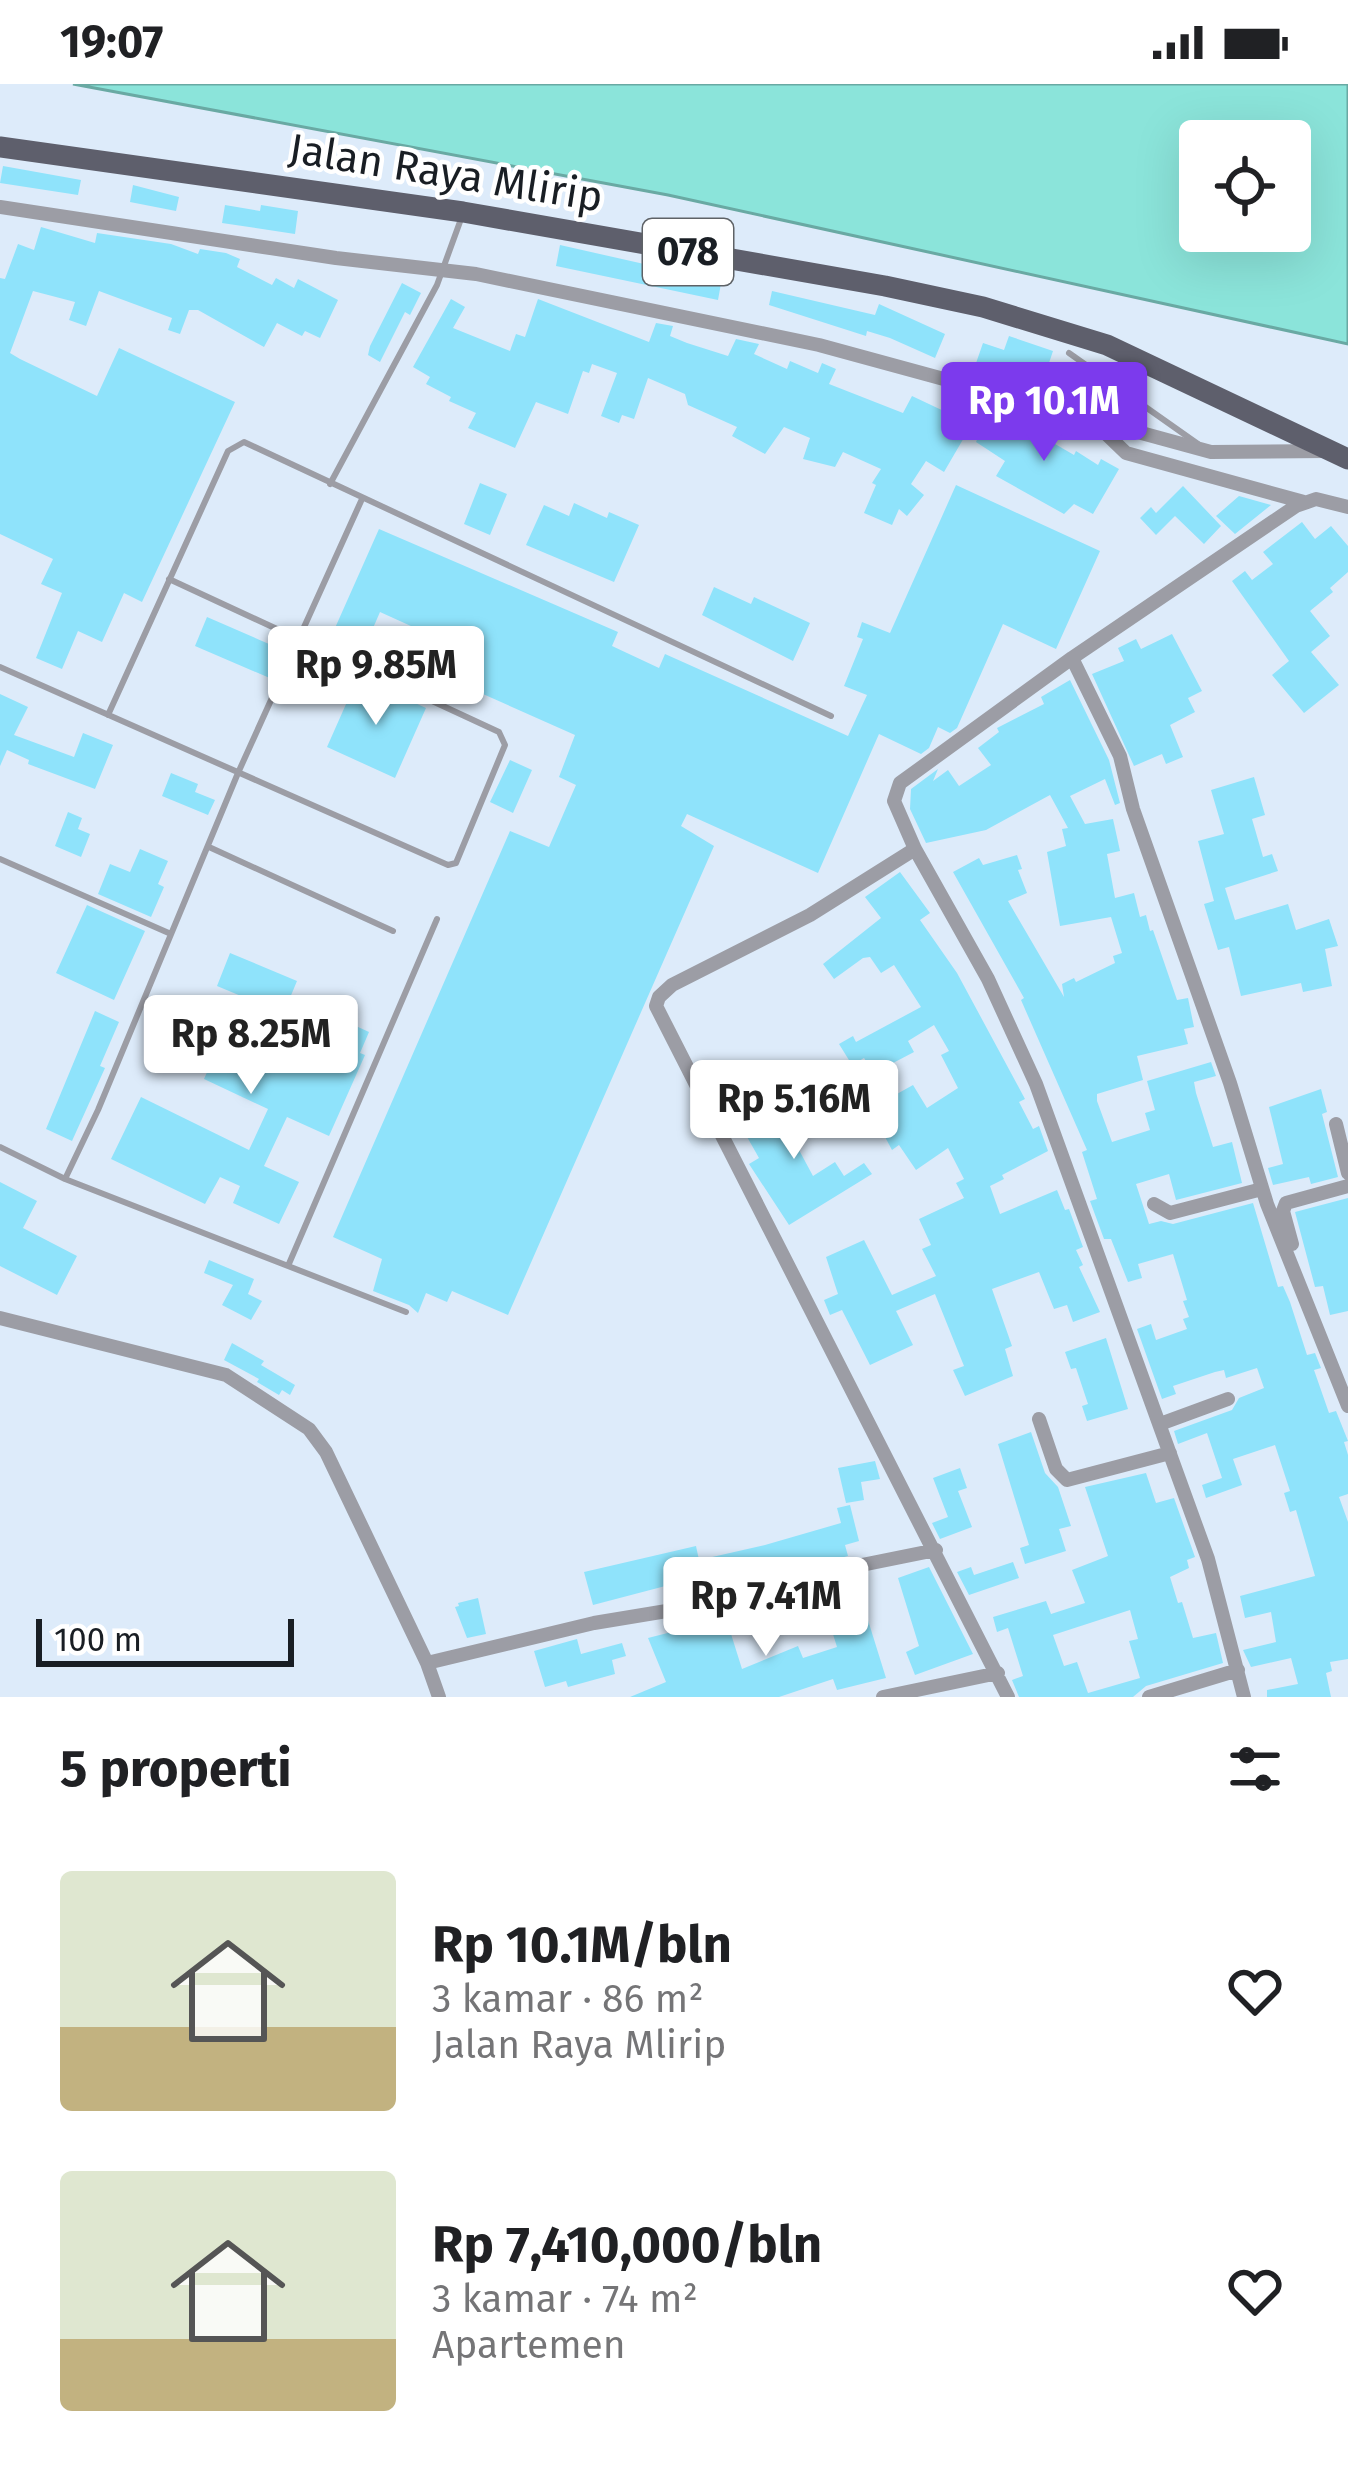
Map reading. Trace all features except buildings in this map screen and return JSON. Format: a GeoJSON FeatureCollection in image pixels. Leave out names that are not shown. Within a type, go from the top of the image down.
{"type":"FeatureCollection","features":[{"type":"Feature","properties":{"kind":"main road","name":"Jalan Raya Mlirip"},"geometry":{"type":"LineString","coordinates":[[0,147],[463,212],[885,286],[1046,323],[1107,345],[1339,455]]}},
{"type":"Feature","properties":{"kind":"street"},"geometry":{"type":"LineString","coordinates":[[1,208],[336,258],[444,269],[819,345],[1211,452],[1339,455]]}},
{"type":"Feature","properties":{"kind":"street"},"geometry":{"type":"LineString","coordinates":[[1096,424],[1126,453],[1304,502],[1327,500],[1348,507]]}},
{"type":"Feature","properties":{"kind":"street"},"geometry":{"type":"LineString","coordinates":[[1244,1697],[1208,1559],[1036,1084],[972,947],[915,849],[896,809],[896,791],[900,783],[1072,658],[1304,502]]}},
{"type":"Feature","properties":{"kind":"street"},"geometry":{"type":"LineString","coordinates":[[1072,658],[1125,771],[1133,809],[1230,1083],[1264,1197],[1348,1406]]}},
{"type":"Feature","properties":{"kind":"street"},"geometry":{"type":"LineString","coordinates":[[915,849],[810,915],[672,985],[656,1006],[1008,1697]]}},
{"type":"Feature","properties":{"kind":"street"},"geometry":{"type":"LineString","coordinates":[[1336,1124],[1348,1173]]}},
{"type":"Feature","properties":{"kind":"street"},"geometry":{"type":"LineString","coordinates":[[1292,1244],[1286,1203],[1348,1186]]}},
{"type":"Feature","properties":{"kind":"street"},"geometry":{"type":"LineString","coordinates":[[1154,1204],[1170,1214],[1264,1197]]}},
{"type":"Feature","properties":{"kind":"street"},"geometry":{"type":"LineString","coordinates":[[1264,1197],[1285,1218]]}},
{"type":"Feature","properties":{"kind":"street"},"geometry":{"type":"LineString","coordinates":[[0,1318],[226,1375],[309,1429],[326,1452],[439,1697]]}},
{"type":"Feature","properties":{"kind":"street"},"geometry":{"type":"LineString","coordinates":[[1160,1424],[1228,1399]]}},
{"type":"Feature","properties":{"kind":"street"},"geometry":{"type":"LineString","coordinates":[[1039,1419],[1057,1469],[1067,1480],[1170,1453]]}},
{"type":"Feature","properties":{"kind":"street"},"geometry":{"type":"LineString","coordinates":[[427,1663],[593,1623],[715,1603],[837,1570],[936,1550]]}},
{"type":"Feature","properties":{"kind":"street"},"geometry":{"type":"LineString","coordinates":[[1149,1697],[1238,1670]]}},
{"type":"Feature","properties":{"kind":"street"},"geometry":{"type":"LineString","coordinates":[[883,1697],[998,1673]]}},
{"type":"Feature","properties":{"kind":"lane"},"geometry":{"type":"LineString","coordinates":[[329,484],[444,269],[463,212]]}},
{"type":"Feature","properties":{"kind":"lane"},"geometry":{"type":"LineString","coordinates":[[1069,352],[1211,452]]}},
{"type":"Feature","properties":{"kind":"lane"},"geometry":{"type":"LineString","coordinates":[[108,715],[232,447],[244,442],[831,716]]}},
{"type":"Feature","properties":{"kind":"lane"},"geometry":{"type":"LineString","coordinates":[[65,1179],[238,773],[362,499]]}},
{"type":"Feature","properties":{"kind":"lane"},"geometry":{"type":"LineString","coordinates":[[0,667],[448,865],[456,862],[505,746],[499,732],[169,579]]}},
{"type":"Feature","properties":{"kind":"lane"},"geometry":{"type":"LineString","coordinates":[[209,847],[393,931]]}},
{"type":"Feature","properties":{"kind":"lane"},"geometry":{"type":"LineString","coordinates":[[0,859],[171,934]]}},
{"type":"Feature","properties":{"kind":"lane"},"geometry":{"type":"LineString","coordinates":[[288,1266],[437,920]]}},
{"type":"Feature","properties":{"kind":"lane"},"geometry":{"type":"LineString","coordinates":[[0,1147],[65,1179],[406,1312]]}},
{"type":"Feature","properties":{"kind":"shaded area"},"geometry":{"type":"Polygon","coordinates":[[[73,84],[1348,84],[1348,344],[668,195],[73,84]]]}}]}
